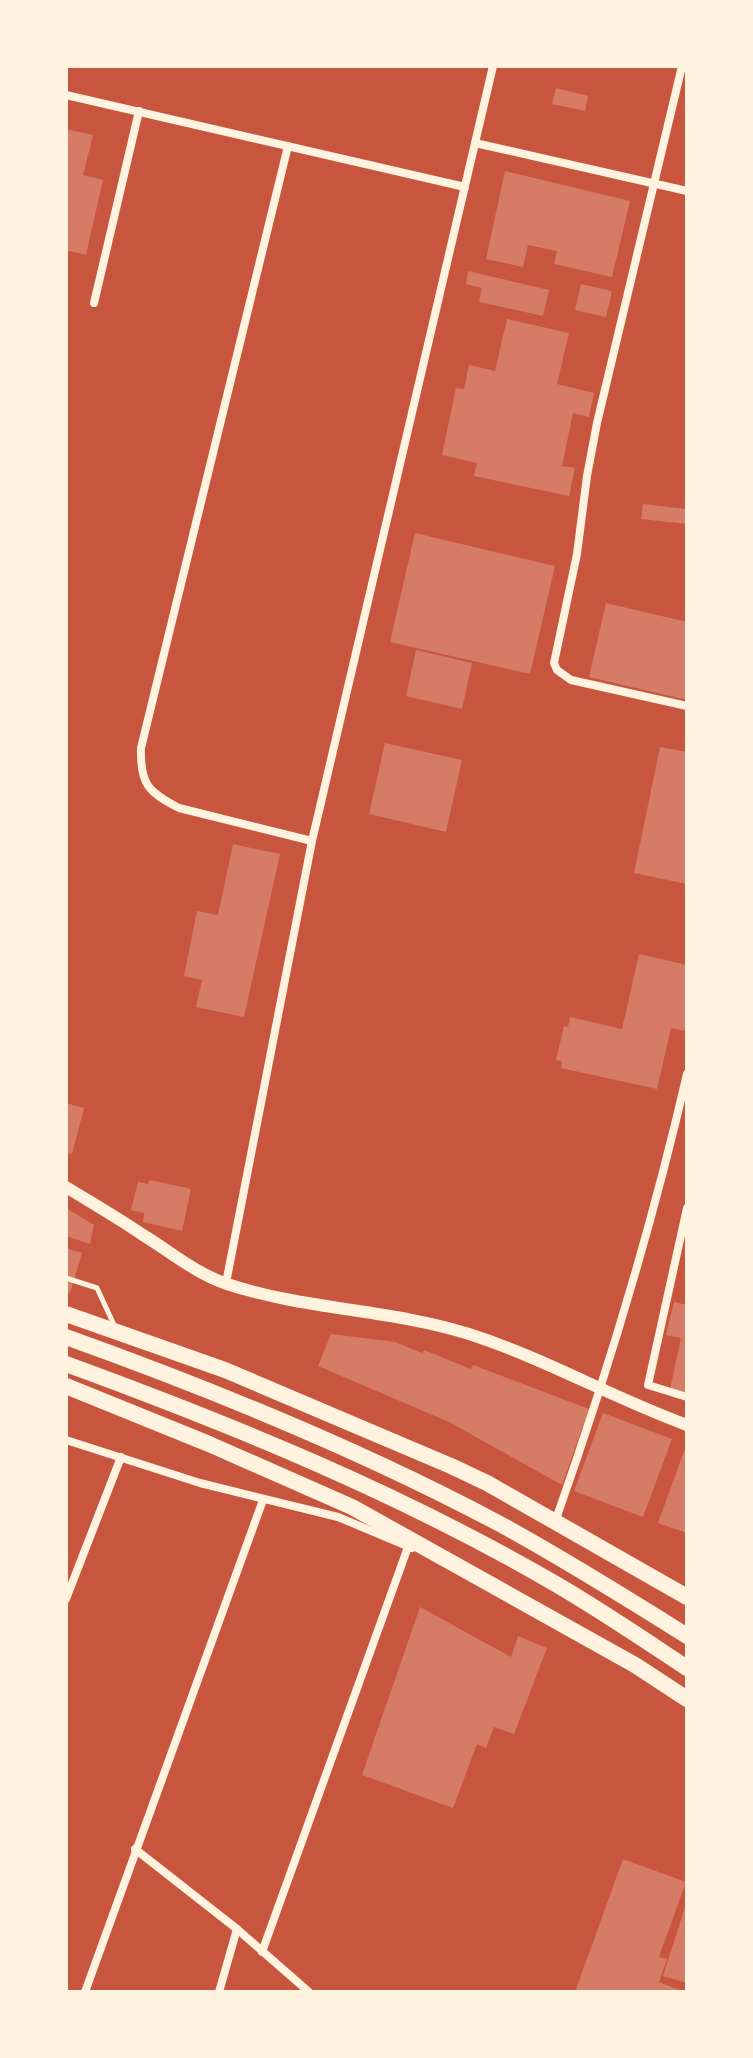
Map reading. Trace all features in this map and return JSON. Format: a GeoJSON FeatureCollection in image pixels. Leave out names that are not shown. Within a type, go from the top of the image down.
{"type":"FeatureCollection","features":[{"type":"Feature","properties":{"kind":"highway"},"geometry":{"type":"LineString","coordinates":[[66,1314],[225,1370],[487,1483],[687,1597]]}},
{"type":"Feature","properties":{"kind":"highway"},"geometry":{"type":"LineString","coordinates":[[66,1337],[291,1424],[416,1482],[540,1546],[687,1636]]}},
{"type":"Feature","properties":{"kind":"highway"},"geometry":{"type":"LineString","coordinates":[[66,1364],[247,1434],[408,1506],[555,1583],[687,1668]]}},
{"type":"Feature","properties":{"kind":"highway"},"geometry":{"type":"LineString","coordinates":[[66,1386],[352,1507],[635,1665],[687,1699]]}},
{"type":"Feature","properties":{"kind":"street"},"geometry":{"type":"LineString","coordinates":[[226,1283],[312,841],[493,66]]}},
{"type":"Feature","properties":{"kind":"street"},"geometry":{"type":"LineString","coordinates":[[682,66],[597,423],[577,554],[554,663],[557,670],[571,680],[687,706]]}},
{"type":"Feature","properties":{"kind":"street"},"geometry":{"type":"LineString","coordinates":[[66,95],[465,187]]}},
{"type":"Feature","properties":{"kind":"street"},"geometry":{"type":"LineString","coordinates":[[94,303],[139,111]]}},
{"type":"Feature","properties":{"kind":"street"},"geometry":{"type":"LineString","coordinates":[[475,143],[687,191]]}},
{"type":"Feature","properties":{"kind":"street"},"geometry":{"type":"LineString","coordinates":[[288,146],[141,748],[141,765],[149,788],[179,808],[312,841]]}},
{"type":"Feature","properties":{"kind":"street"},"geometry":{"type":"LineString","coordinates":[[555,1522],[601,1391],[687,1074]]}},
{"type":"Feature","properties":{"kind":"street"},"geometry":{"type":"LineString","coordinates":[[66,1187],[192,1268],[226,1283],[266,1295],[395,1317],[467,1334],[511,1349],[601,1391],[687,1425]]}},
{"type":"Feature","properties":{"kind":"street"},"geometry":{"type":"LineString","coordinates":[[687,1208],[648,1385],[687,1397]]}},
{"type":"Feature","properties":{"kind":"street"},"geometry":{"type":"LineString","coordinates":[[66,1440],[263,1500],[338,1517],[492,1585]]}},
{"type":"Feature","properties":{"kind":"street"},"geometry":{"type":"LineString","coordinates":[[66,1599],[121,1457]]}},
{"type":"Feature","properties":{"kind":"street"},"geometry":{"type":"LineString","coordinates":[[85,1992],[263,1500]]}},
{"type":"Feature","properties":{"kind":"street"},"geometry":{"type":"LineString","coordinates":[[262,1952],[408,1547]]}},
{"type":"Feature","properties":{"kind":"street"},"geometry":{"type":"LineString","coordinates":[[135,1849],[237,1929],[309,1992]]}},
{"type":"Feature","properties":{"kind":"street"},"geometry":{"type":"LineString","coordinates":[[219,1992],[237,1929]]}},
{"type":"Feature","properties":{"kind":"lane"},"geometry":{"type":"LineString","coordinates":[[66,1278],[97,1288],[117,1331]]}},
{"type":"Feature","properties":{"kind":"building"},"geometry":{"type":"Polygon","coordinates":[[[556,88],[588,96],[585,111],[552,104],[556,88]]]}},
{"type":"Feature","properties":{"kind":"building"},"geometry":{"type":"Polygon","coordinates":[[[66,129],[93,135],[83,175],[103,180],[86,255],[66,250],[66,129]]]}},
{"type":"Feature","properties":{"kind":"building"},"geometry":{"type":"Polygon","coordinates":[[[505,171],[630,201],[612,277],[554,264],[557,251],[528,245],[523,267],[486,259],[505,171]]]}},
{"type":"Feature","properties":{"kind":"building"},"geometry":{"type":"Polygon","coordinates":[[[468,271],[549,290],[543,316],[479,302],[482,288],[466,284],[468,271]]]}},
{"type":"Feature","properties":{"kind":"building"},"geometry":{"type":"Polygon","coordinates":[[[581,284],[612,291],[606,317],[575,310],[581,284]]]}},
{"type":"Feature","properties":{"kind":"building"},"geometry":{"type":"Polygon","coordinates":[[[507,319],[569,333],[557,384],[594,393],[589,417],[573,413],[562,466],[575,468],[569,496],[474,476],[477,463],[442,455],[456,388],[464,389],[469,365],[495,371],[507,319]]]}},
{"type":"Feature","properties":{"kind":"building"},"geometry":{"type":"Polygon","coordinates":[[[643,504],[687,509],[687,524],[641,519],[643,504]]]}},
{"type":"Feature","properties":{"kind":"building"},"geometry":{"type":"Polygon","coordinates":[[[415,533],[555,566],[530,674],[390,642],[415,533]]]}},
{"type":"Feature","properties":{"kind":"building"},"geometry":{"type":"Polygon","coordinates":[[[606,603],[687,622],[687,700],[589,677],[606,603]]]}},
{"type":"Feature","properties":{"kind":"building"},"geometry":{"type":"Polygon","coordinates":[[[416,650],[472,663],[462,709],[406,696],[416,650]]]}},
{"type":"Feature","properties":{"kind":"building"},"geometry":{"type":"Polygon","coordinates":[[[385,743],[462,760],[446,832],[369,814],[385,743]]]}},
{"type":"Feature","properties":{"kind":"building"},"geometry":{"type":"Polygon","coordinates":[[[660,747],[687,752],[687,884],[634,873],[660,747]]]}},
{"type":"Feature","properties":{"kind":"building"},"geometry":{"type":"Polygon","coordinates":[[[233,844],[280,854],[244,1017],[196,1007],[202,980],[184,976],[197,911],[218,915],[233,844]]]}},
{"type":"Feature","properties":{"kind":"building"},"geometry":{"type":"Polygon","coordinates":[[[639,954],[687,965],[684,1031],[671,1028],[657,1089],[561,1068],[562,1061],[556,1060],[564,1026],[568,1027],[570,1017],[622,1029],[639,954]]]}},
{"type":"Feature","properties":{"kind":"building"},"geometry":{"type":"Polygon","coordinates":[[[66,1103],[84,1108],[72,1154],[66,1153],[66,1103]]]}},
{"type":"Feature","properties":{"kind":"building"},"geometry":{"type":"Polygon","coordinates":[[[150,1180],[191,1189],[182,1231],[143,1222],[144,1213],[131,1210],[138,1182],[148,1184],[150,1180]]]}},
{"type":"Feature","properties":{"kind":"building"},"geometry":{"type":"Polygon","coordinates":[[[66,1208],[94,1225],[90,1244],[66,1236],[66,1208]]]}},
{"type":"Feature","properties":{"kind":"building"},"geometry":{"type":"Polygon","coordinates":[[[66,1248],[82,1253],[70,1293],[66,1292],[66,1248]]]}},
{"type":"Feature","properties":{"kind":"building"},"geometry":{"type":"Polygon","coordinates":[[[674,1302],[687,1305],[687,1393],[670,1389],[681,1338],[666,1335],[674,1302]]]}},
{"type":"Feature","properties":{"kind":"building"},"geometry":{"type":"Polygon","coordinates":[[[331,1334],[395,1342],[422,1353],[424,1350],[589,1409],[562,1485],[449,1422],[318,1366],[331,1334]]]}},
{"type":"Feature","properties":{"kind":"building"},"geometry":{"type":"Polygon","coordinates":[[[603,1413],[672,1439],[643,1517],[574,1491],[603,1413]]]}},
{"type":"Feature","properties":{"kind":"building"},"geometry":{"type":"Polygon","coordinates":[[[687,1443],[687,1533],[658,1523],[687,1443]]]}},
{"type":"Feature","properties":{"kind":"building"},"geometry":{"type":"Polygon","coordinates":[[[420,1607],[511,1657],[518,1636],[547,1648],[514,1734],[494,1727],[486,1748],[477,1744],[453,1808],[362,1775],[420,1607]]]}},
{"type":"Feature","properties":{"kind":"building"},"geometry":{"type":"Polygon","coordinates":[[[623,1859],[686,1882],[659,1957],[667,1959],[659,1982],[684,1992],[575,1992],[623,1859]]]}},
{"type":"Feature","properties":{"kind":"building"},"geometry":{"type":"Polygon","coordinates":[[[687,1904],[687,1983],[663,1976],[687,1904]]]}}]}
